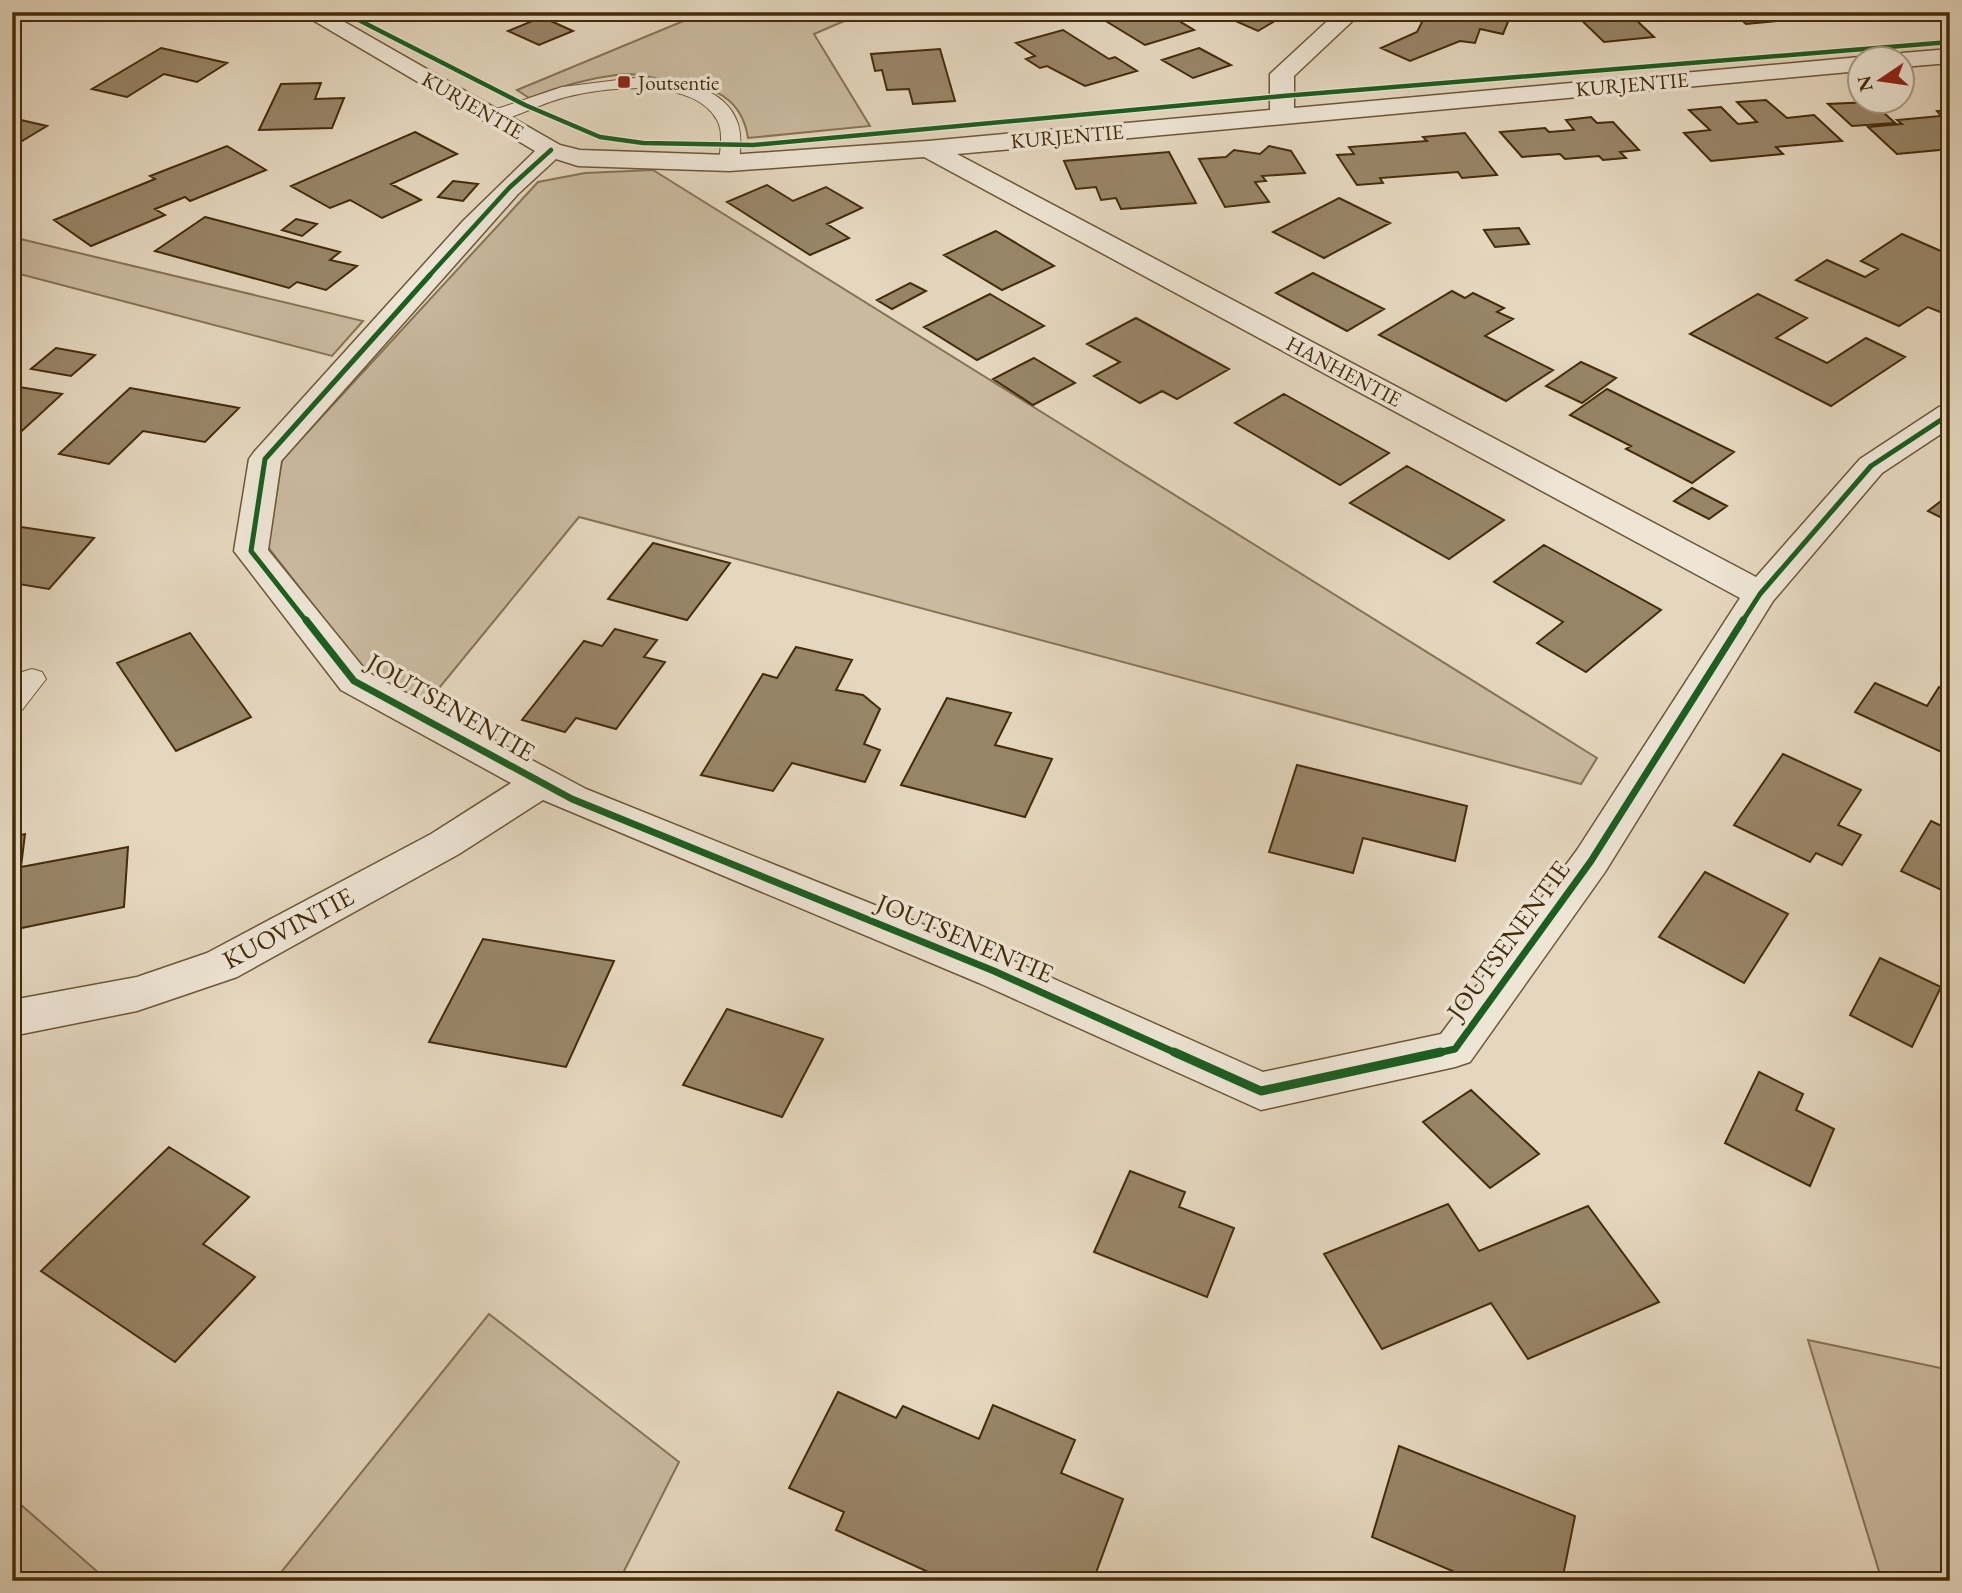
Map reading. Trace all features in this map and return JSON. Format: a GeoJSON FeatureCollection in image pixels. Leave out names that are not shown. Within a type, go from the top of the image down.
{"type":"FeatureCollection","features":[{"type":"Feature","properties":{"kind":"street"},"geometry":{"type":"LineString","coordinates":[[12,17],[19,12]]}},
{"type":"Feature","properties":{"kind":"street","name":"KURJENTIE"},"geometry":{"type":"LineString","coordinates":[[310,12],[551,150],[578,158],[729,163],[928,149],[1282,114],[1846,65]]}},
{"type":"Feature","properties":{"kind":"street"},"geometry":{"type":"LineString","coordinates":[[1282,114],[1282,74],[1351,12]]}},
{"type":"Feature","properties":{"kind":"street"},"geometry":{"type":"LineString","coordinates":[[1916,59],[1950,57]]}},
{"type":"Feature","properties":{"kind":"street","name":"HANHENTIE"},"geometry":{"type":"LineString","coordinates":[[928,149],[1760,593]]}},
{"type":"Feature","properties":{"kind":"street","name":"JOUTSENENTIE"},"geometry":{"type":"LineString","coordinates":[[551,150],[509,188],[472,227],[265,459],[251,551],[354,681],[541,783],[572,799],[994,971],[1261,1091],[1455,1049],[1591,861],[1760,593],[1871,466],[1950,414]]}},
{"type":"Feature","properties":{"kind":"street","name":"KUOVINTIE"},"geometry":{"type":"LineString","coordinates":[[12,1018],[137,994],[222,965],[445,844],[541,783]]}},
{"type":"Feature","properties":{"kind":"lane"},"geometry":{"type":"LineString","coordinates":[[495,116],[570,90],[624,82],[688,89],[716,104],[728,122],[729,163]]}},
{"type":"Feature","properties":{"kind":"lane"},"geometry":{"type":"LineString","coordinates":[[12,703],[32,679]]}},
{"type":"Feature","properties":{"kind":"shaded area"},"geometry":{"type":"Polygon","coordinates":[[[705,12],[865,12],[814,34],[870,126],[748,138],[737,109],[717,92],[690,84],[632,74],[587,80],[529,98],[517,90],[705,12]]]}},
{"type":"Feature","properties":{"kind":"shaded area"},"geometry":{"type":"Polygon","coordinates":[[[653,170],[1597,758],[1581,784],[579,517],[426,704],[368,675],[268,547],[282,460],[538,182],[585,173],[653,170]]]}},
{"type":"Feature","properties":{"kind":"shaded area"},"geometry":{"type":"Polygon","coordinates":[[[12,237],[363,321],[332,356],[12,272],[12,237]]]}},
{"type":"Feature","properties":{"kind":"shaded area"},"geometry":{"type":"Polygon","coordinates":[[[489,1314],[679,1462],[619,1581],[274,1581],[489,1314]]]}},
{"type":"Feature","properties":{"kind":"shaded area"},"geometry":{"type":"Polygon","coordinates":[[[1808,1340],[1950,1370],[1950,1581],[1882,1581],[1808,1340]]]}},
{"type":"Feature","properties":{"kind":"shaded area"},"geometry":{"type":"Polygon","coordinates":[[[12,1497],[108,1581],[12,1581],[12,1497]]]}},
{"type":"Feature","properties":{"kind":"building"},"geometry":{"type":"Polygon","coordinates":[[[1091,12],[1164,12],[1194,30],[1145,45],[1091,12]]]}},
{"type":"Feature","properties":{"kind":"building"},"geometry":{"type":"Polygon","coordinates":[[[1231,12],[1257,12],[1278,19],[1258,31],[1224,16],[1231,12]]]}},
{"type":"Feature","properties":{"kind":"building"},"geometry":{"type":"Polygon","coordinates":[[[1427,12],[1512,12],[1503,34],[1480,29],[1475,43],[1460,41],[1410,61],[1381,48],[1417,32],[1427,12]]]}},
{"type":"Feature","properties":{"kind":"building"},"geometry":{"type":"Polygon","coordinates":[[[1573,12],[1653,12],[1656,15],[1633,17],[1654,37],[1604,42],[1573,12]]]}},
{"type":"Feature","properties":{"kind":"building"},"geometry":{"type":"Polygon","coordinates":[[[1733,12],[1800,12],[1807,18],[1746,24],[1733,12]]]}},
{"type":"Feature","properties":{"kind":"building"},"geometry":{"type":"Polygon","coordinates":[[[542,17],[573,31],[539,45],[508,31],[542,17]]]}},
{"type":"Feature","properties":{"kind":"building"},"geometry":{"type":"Polygon","coordinates":[[[1063,30],[1109,59],[1115,57],[1137,71],[1085,86],[1047,66],[1040,68],[1026,59],[1035,56],[1016,43],[1063,30]]]}},
{"type":"Feature","properties":{"kind":"building"},"geometry":{"type":"Polygon","coordinates":[[[161,48],[227,63],[197,82],[164,74],[127,97],[92,89],[161,48]]]}},
{"type":"Feature","properties":{"kind":"building"},"geometry":{"type":"Polygon","coordinates":[[[1199,48],[1231,65],[1193,78],[1162,60],[1199,48]]]}},
{"type":"Feature","properties":{"kind":"building"},"geometry":{"type":"Polygon","coordinates":[[[940,49],[955,101],[913,104],[909,89],[887,90],[882,70],[875,71],[871,54],[940,49]]]}},
{"type":"Feature","properties":{"kind":"building"},"geometry":{"type":"Polygon","coordinates":[[[321,83],[315,99],[344,98],[332,128],[259,130],[281,84],[321,83]]]}},
{"type":"Feature","properties":{"kind":"building"},"geometry":{"type":"Polygon","coordinates":[[[1766,100],[1787,118],[1814,115],[1842,141],[1776,147],[1783,154],[1711,161],[1684,133],[1710,130],[1689,110],[1721,107],[1738,124],[1757,122],[1737,102],[1766,100]]]}},
{"type":"Feature","properties":{"kind":"building"},"geometry":{"type":"Polygon","coordinates":[[[1846,103],[1846,116],[1887,116],[1895,123],[1852,126],[1828,104],[1846,103]]]}},
{"type":"Feature","properties":{"kind":"building"},"geometry":{"type":"Polygon","coordinates":[[[1950,110],[1950,149],[1897,154],[1868,127],[1902,124],[1897,120],[1941,116],[1937,111],[1950,110]]]}},
{"type":"Feature","properties":{"kind":"building"},"geometry":{"type":"Polygon","coordinates":[[[1591,117],[1597,123],[1613,122],[1639,150],[1620,152],[1626,158],[1603,160],[1599,156],[1565,159],[1560,154],[1522,157],[1500,132],[1545,128],[1549,132],[1574,130],[1566,120],[1591,117]]]}},
{"type":"Feature","properties":{"kind":"building"},"geometry":{"type":"Polygon","coordinates":[[[12,118],[47,126],[12,147],[12,118]]]}},
{"type":"Feature","properties":{"kind":"building"},"geometry":{"type":"Polygon","coordinates":[[[415,132],[457,154],[391,184],[421,200],[382,218],[350,200],[330,208],[291,186],[415,132]]]}},
{"type":"Feature","properties":{"kind":"building"},"geometry":{"type":"Polygon","coordinates":[[[1465,133],[1497,175],[1462,178],[1458,172],[1380,178],[1383,183],[1357,185],[1337,155],[1354,154],[1349,147],[1427,141],[1423,137],[1465,133]]]}},
{"type":"Feature","properties":{"kind":"building"},"geometry":{"type":"Polygon","coordinates":[[[227,146],[266,170],[190,201],[185,197],[155,209],[165,215],[91,246],[54,220],[155,179],[150,176],[227,146]]]}},
{"type":"Feature","properties":{"kind":"building"},"geometry":{"type":"Polygon","coordinates":[[[1269,146],[1291,151],[1305,173],[1262,176],[1266,181],[1255,182],[1269,202],[1225,207],[1199,159],[1226,157],[1234,150],[1260,154],[1269,146]]]}},
{"type":"Feature","properties":{"kind":"building"},"geometry":{"type":"Polygon","coordinates":[[[1169,152],[1196,203],[1121,209],[1116,198],[1101,200],[1096,187],[1076,189],[1064,161],[1169,152]]]}},
{"type":"Feature","properties":{"kind":"building"},"geometry":{"type":"Polygon","coordinates":[[[453,181],[478,184],[463,201],[438,197],[453,181]]]}},
{"type":"Feature","properties":{"kind":"building"},"geometry":{"type":"Polygon","coordinates":[[[767,185],[793,201],[826,187],[862,208],[827,224],[849,238],[810,255],[727,202],[767,185]]]}},
{"type":"Feature","properties":{"kind":"building"},"geometry":{"type":"Polygon","coordinates":[[[1339,198],[1390,223],[1324,258],[1273,232],[1339,198]]]}},
{"type":"Feature","properties":{"kind":"building"},"geometry":{"type":"Polygon","coordinates":[[[205,217],[340,252],[330,260],[357,266],[326,290],[297,282],[289,288],[155,251],[205,217]]]}},
{"type":"Feature","properties":{"kind":"building"},"geometry":{"type":"Polygon","coordinates":[[[296,219],[317,224],[302,236],[282,230],[296,219]]]}},
{"type":"Feature","properties":{"kind":"building"},"geometry":{"type":"Polygon","coordinates":[[[1519,228],[1529,244],[1495,247],[1484,230],[1519,228]]]}},
{"type":"Feature","properties":{"kind":"building"},"geometry":{"type":"Polygon","coordinates":[[[996,231],[1054,266],[1002,290],[944,255],[996,231]]]}},
{"type":"Feature","properties":{"kind":"building"},"geometry":{"type":"Polygon","coordinates":[[[1902,234],[1950,255],[1950,316],[1928,307],[1899,326],[1796,280],[1827,260],[1865,277],[1878,269],[1861,261],[1902,234]]]}},
{"type":"Feature","properties":{"kind":"building"},"geometry":{"type":"Polygon","coordinates":[[[1313,273],[1384,309],[1347,331],[1276,293],[1313,273]]]}},
{"type":"Feature","properties":{"kind":"building"},"geometry":{"type":"Polygon","coordinates":[[[910,283],[926,291],[892,309],[877,300],[910,283]]]}},
{"type":"Feature","properties":{"kind":"building"},"geometry":{"type":"Polygon","coordinates":[[[1452,291],[1465,298],[1473,293],[1504,308],[1497,312],[1513,319],[1485,336],[1553,370],[1506,401],[1379,335],[1452,291]]]}},
{"type":"Feature","properties":{"kind":"building"},"geometry":{"type":"Polygon","coordinates":[[[990,294],[1044,326],[977,360],[924,327],[990,294]]]}},
{"type":"Feature","properties":{"kind":"building"},"geometry":{"type":"Polygon","coordinates":[[[1758,294],[1807,318],[1776,338],[1827,363],[1866,338],[1905,357],[1831,406],[1690,334],[1758,294]]]}},
{"type":"Feature","properties":{"kind":"building"},"geometry":{"type":"Polygon","coordinates":[[[1136,318],[1229,369],[1177,399],[1162,391],[1140,403],[1094,376],[1120,362],[1087,344],[1136,318]]]}},
{"type":"Feature","properties":{"kind":"building"},"geometry":{"type":"Polygon","coordinates":[[[56,348],[95,355],[71,376],[31,369],[56,348]]]}},
{"type":"Feature","properties":{"kind":"building"},"geometry":{"type":"Polygon","coordinates":[[[1034,358],[1075,383],[1033,405],[993,379],[1034,358]]]}},
{"type":"Feature","properties":{"kind":"building"},"geometry":{"type":"Polygon","coordinates":[[[1581,362],[1616,378],[1582,403],[1546,386],[1581,362]]]}},
{"type":"Feature","properties":{"kind":"building"},"geometry":{"type":"Polygon","coordinates":[[[12,387],[62,394],[12,440],[12,387]]]}},
{"type":"Feature","properties":{"kind":"building"},"geometry":{"type":"Polygon","coordinates":[[[130,388],[239,408],[205,442],[143,431],[109,464],[59,454],[130,388]]]}},
{"type":"Feature","properties":{"kind":"building"},"geometry":{"type":"Polygon","coordinates":[[[1607,389],[1734,452],[1692,483],[1626,449],[1631,446],[1570,415],[1607,389]]]}},
{"type":"Feature","properties":{"kind":"building"},"geometry":{"type":"Polygon","coordinates":[[[1284,394],[1389,453],[1340,485],[1235,423],[1284,394]]]}},
{"type":"Feature","properties":{"kind":"building"},"geometry":{"type":"Polygon","coordinates":[[[1407,466],[1504,520],[1449,559],[1350,503],[1407,466]]]}},
{"type":"Feature","properties":{"kind":"building"},"geometry":{"type":"Polygon","coordinates":[[[1692,488],[1727,506],[1709,519],[1674,501],[1692,488]]]}},
{"type":"Feature","properties":{"kind":"building"},"geometry":{"type":"Polygon","coordinates":[[[1950,494],[1950,522],[1928,511],[1950,494]]]}},
{"type":"Feature","properties":{"kind":"building"},"geometry":{"type":"Polygon","coordinates":[[[21,527],[94,538],[49,589],[12,583],[12,536],[21,527]]]}},
{"type":"Feature","properties":{"kind":"building"},"geometry":{"type":"Polygon","coordinates":[[[653,543],[730,563],[687,620],[608,599],[653,543]]]}},
{"type":"Feature","properties":{"kind":"building"},"geometry":{"type":"Polygon","coordinates":[[[1544,545],[1661,610],[1586,672],[1537,643],[1563,622],[1494,582],[1544,545]]]}},
{"type":"Feature","properties":{"kind":"building"},"geometry":{"type":"Polygon","coordinates":[[[615,629],[657,640],[644,657],[665,662],[616,729],[576,718],[565,732],[522,720],[584,641],[602,646],[615,629]]]}},
{"type":"Feature","properties":{"kind":"building"},"geometry":{"type":"Polygon","coordinates":[[[190,633],[251,717],[176,751],[117,663],[190,633]]]}},
{"type":"Feature","properties":{"kind":"building"},"geometry":{"type":"Polygon","coordinates":[[[796,647],[852,660],[836,690],[863,695],[880,709],[864,744],[880,750],[865,782],[792,763],[773,791],[701,775],[763,674],[777,678],[796,647]]]}},
{"type":"Feature","properties":{"kind":"building"},"geometry":{"type":"Polygon","coordinates":[[[1875,683],[1927,706],[1939,687],[1950,691],[1950,756],[1855,712],[1875,683]]]}},
{"type":"Feature","properties":{"kind":"building"},"geometry":{"type":"Polygon","coordinates":[[[947,698],[1011,713],[995,745],[1052,759],[1025,817],[901,785],[947,698]]]}},
{"type":"Feature","properties":{"kind":"building"},"geometry":{"type":"Polygon","coordinates":[[[1783,754],[1861,790],[1838,825],[1861,835],[1842,865],[1816,853],[1810,862],[1734,825],[1783,754]]]}},
{"type":"Feature","properties":{"kind":"building"},"geometry":{"type":"Polygon","coordinates":[[[1297,765],[1467,806],[1455,861],[1363,838],[1353,873],[1269,852],[1297,765]]]}},
{"type":"Feature","properties":{"kind":"building"},"geometry":{"type":"Polygon","coordinates":[[[1931,821],[1950,830],[1950,894],[1901,871],[1931,821]]]}},
{"type":"Feature","properties":{"kind":"building"},"geometry":{"type":"Polygon","coordinates":[[[25,834],[21,867],[128,847],[124,907],[12,930],[12,837],[25,834]]]}},
{"type":"Feature","properties":{"kind":"building"},"geometry":{"type":"Polygon","coordinates":[[[1705,872],[1788,914],[1744,983],[1659,937],[1705,872]]]}},
{"type":"Feature","properties":{"kind":"building"},"geometry":{"type":"Polygon","coordinates":[[[483,939],[614,961],[566,1067],[429,1042],[483,939]]]}},
{"type":"Feature","properties":{"kind":"building"},"geometry":{"type":"Polygon","coordinates":[[[1880,958],[1941,987],[1912,1047],[1850,1015],[1880,958]]]}},
{"type":"Feature","properties":{"kind":"building"},"geometry":{"type":"Polygon","coordinates":[[[727,1009],[823,1039],[782,1117],[683,1085],[727,1009]]]}},
{"type":"Feature","properties":{"kind":"building"},"geometry":{"type":"Polygon","coordinates":[[[1759,1072],[1803,1094],[1796,1110],[1834,1129],[1810,1186],[1725,1143],[1759,1072]]]}},
{"type":"Feature","properties":{"kind":"building"},"geometry":{"type":"Polygon","coordinates":[[[1471,1090],[1539,1154],[1490,1188],[1423,1122],[1471,1090]]]}},
{"type":"Feature","properties":{"kind":"building"},"geometry":{"type":"Polygon","coordinates":[[[169,1147],[249,1197],[203,1244],[255,1277],[175,1362],[41,1271],[169,1147]]]}},
{"type":"Feature","properties":{"kind":"building"},"geometry":{"type":"Polygon","coordinates":[[[1130,1171],[1185,1192],[1179,1207],[1234,1228],[1207,1297],[1094,1252],[1130,1171]]]}},
{"type":"Feature","properties":{"kind":"building"},"geometry":{"type":"Polygon","coordinates":[[[1448,1204],[1479,1251],[1588,1206],[1659,1302],[1528,1359],[1491,1303],[1382,1349],[1324,1254],[1448,1204]]]}},
{"type":"Feature","properties":{"kind":"building"},"geometry":{"type":"Polygon","coordinates":[[[838,1392],[896,1418],[903,1406],[979,1439],[993,1405],[1075,1440],[1061,1473],[1123,1499],[1093,1581],[948,1581],[836,1530],[844,1512],[789,1488],[838,1392]]]}},
{"type":"Feature","properties":{"kind":"building"},"geometry":{"type":"Polygon","coordinates":[[[1399,1446],[1575,1516],[1562,1581],[1476,1581],[1372,1537],[1399,1446]]]}},
{"type":"Feature","properties":{"kind":"cycle path"},"geometry":{"type":"LineString","coordinates":[[343,12],[525,105],[600,137],[643,143],[753,145],[1283,96],[1950,42]]}},
{"type":"Feature","properties":{"kind":"cycle path"},"geometry":{"type":"LineString","coordinates":[[551,150],[509,188],[265,459],[251,551],[354,681],[572,799],[994,971],[1261,1091],[1455,1049],[1591,861],[1760,594],[1871,466],[1950,414]]}},
{"type":"Feature","properties":{"kind":"place","name":"Joutsentie"},"geometry":{"type":"Point","coordinates":[624,82]}}]}
